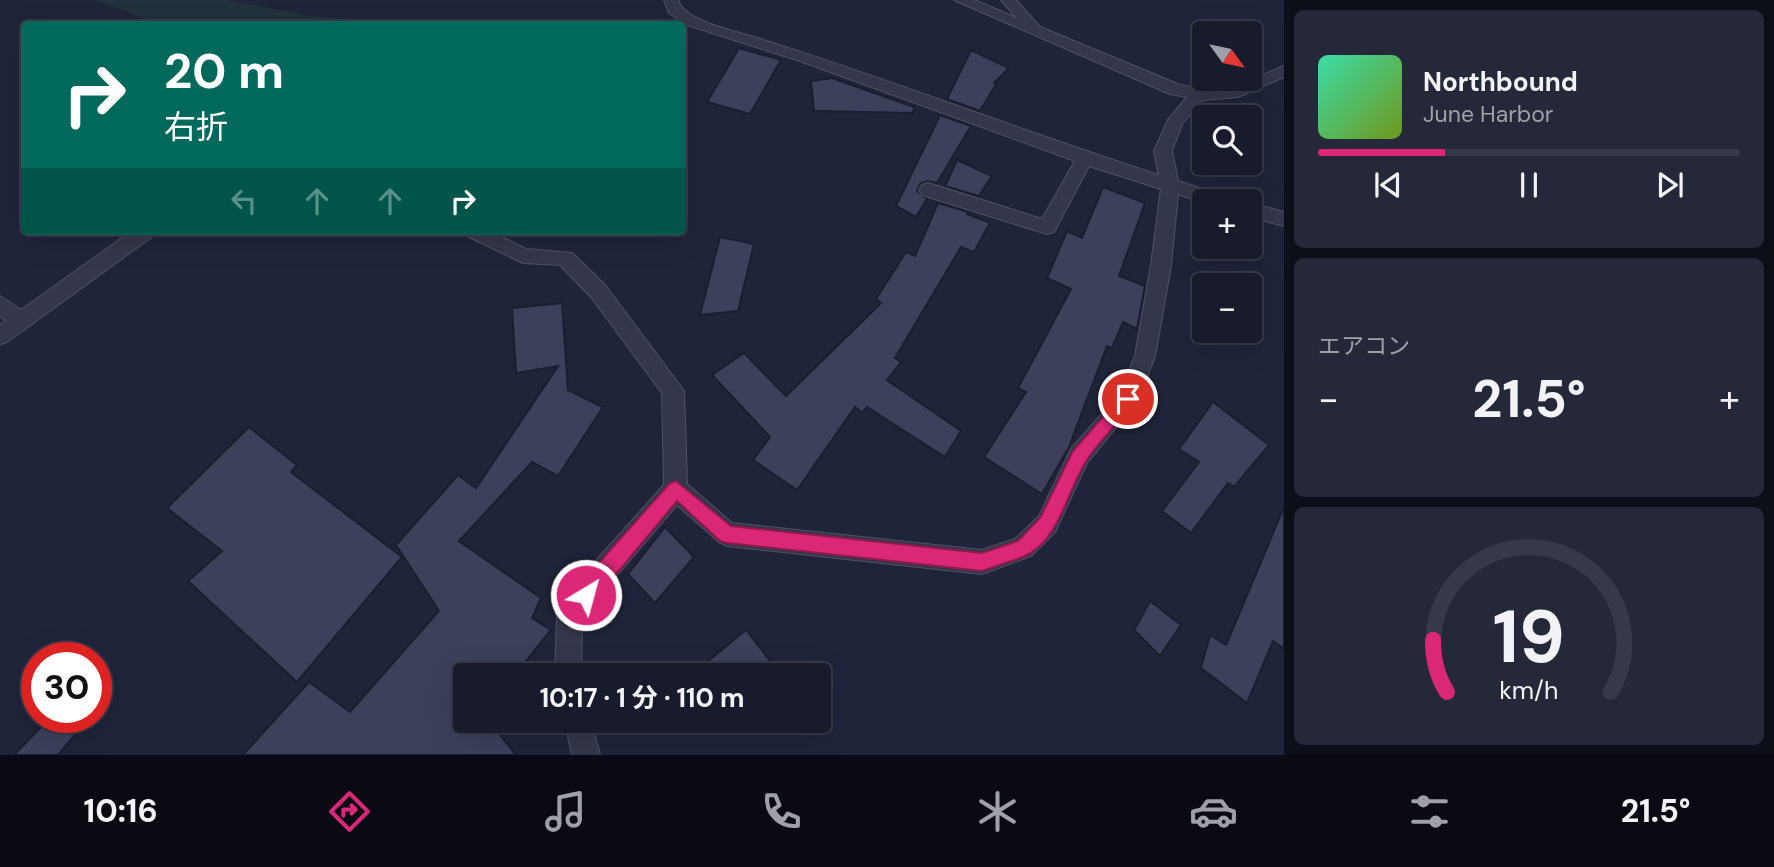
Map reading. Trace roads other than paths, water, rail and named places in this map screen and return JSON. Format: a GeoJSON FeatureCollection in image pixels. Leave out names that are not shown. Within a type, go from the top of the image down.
{"type":"FeatureCollection","features":[{"type":"Feature","properties":{"kind":"street"},"geometry":{"type":"LineString","coordinates":[[671,0],[674,10],[692,22],[804,58],[1085,158],[1192,192]]}},
{"type":"Feature","properties":{"kind":"street"},"geometry":{"type":"LineString","coordinates":[[961,0],[1176,90],[1198,96],[1240,92],[1284,71]]}},
{"type":"Feature","properties":{"kind":"street"},"geometry":{"type":"LineString","coordinates":[[1008,0],[1038,32]]}},
{"type":"Feature","properties":{"kind":"street"},"geometry":{"type":"LineString","coordinates":[[676,489],[727,534],[982,562],[1023,548],[1046,524],[1079,456],[1128,399],[1145,356],[1161,265],[1170,184],[1163,151],[1176,120],[1198,96]]}},
{"type":"Feature","properties":{"kind":"street"},"geometry":{"type":"LineString","coordinates":[[928,190],[1047,226],[1085,158]]}},
{"type":"Feature","properties":{"kind":"street"},"geometry":{"type":"LineString","coordinates":[[1262,214],[1284,219]]}},
{"type":"Feature","properties":{"kind":"street"},"geometry":{"type":"LineString","coordinates":[[0,335],[140,235]]}},
{"type":"Feature","properties":{"kind":"street"},"geometry":{"type":"LineString","coordinates":[[482,235],[523,256],[565,258],[598,291],[673,391],[676,489],[602,573],[570,618],[568,663]]}},
{"type":"Feature","properties":{"kind":"street"},"geometry":{"type":"LineString","coordinates":[[0,304],[20,321]]}},
{"type":"Feature","properties":{"kind":"street"},"geometry":{"type":"LineString","coordinates":[[581,733],[586,755]]}}]}
